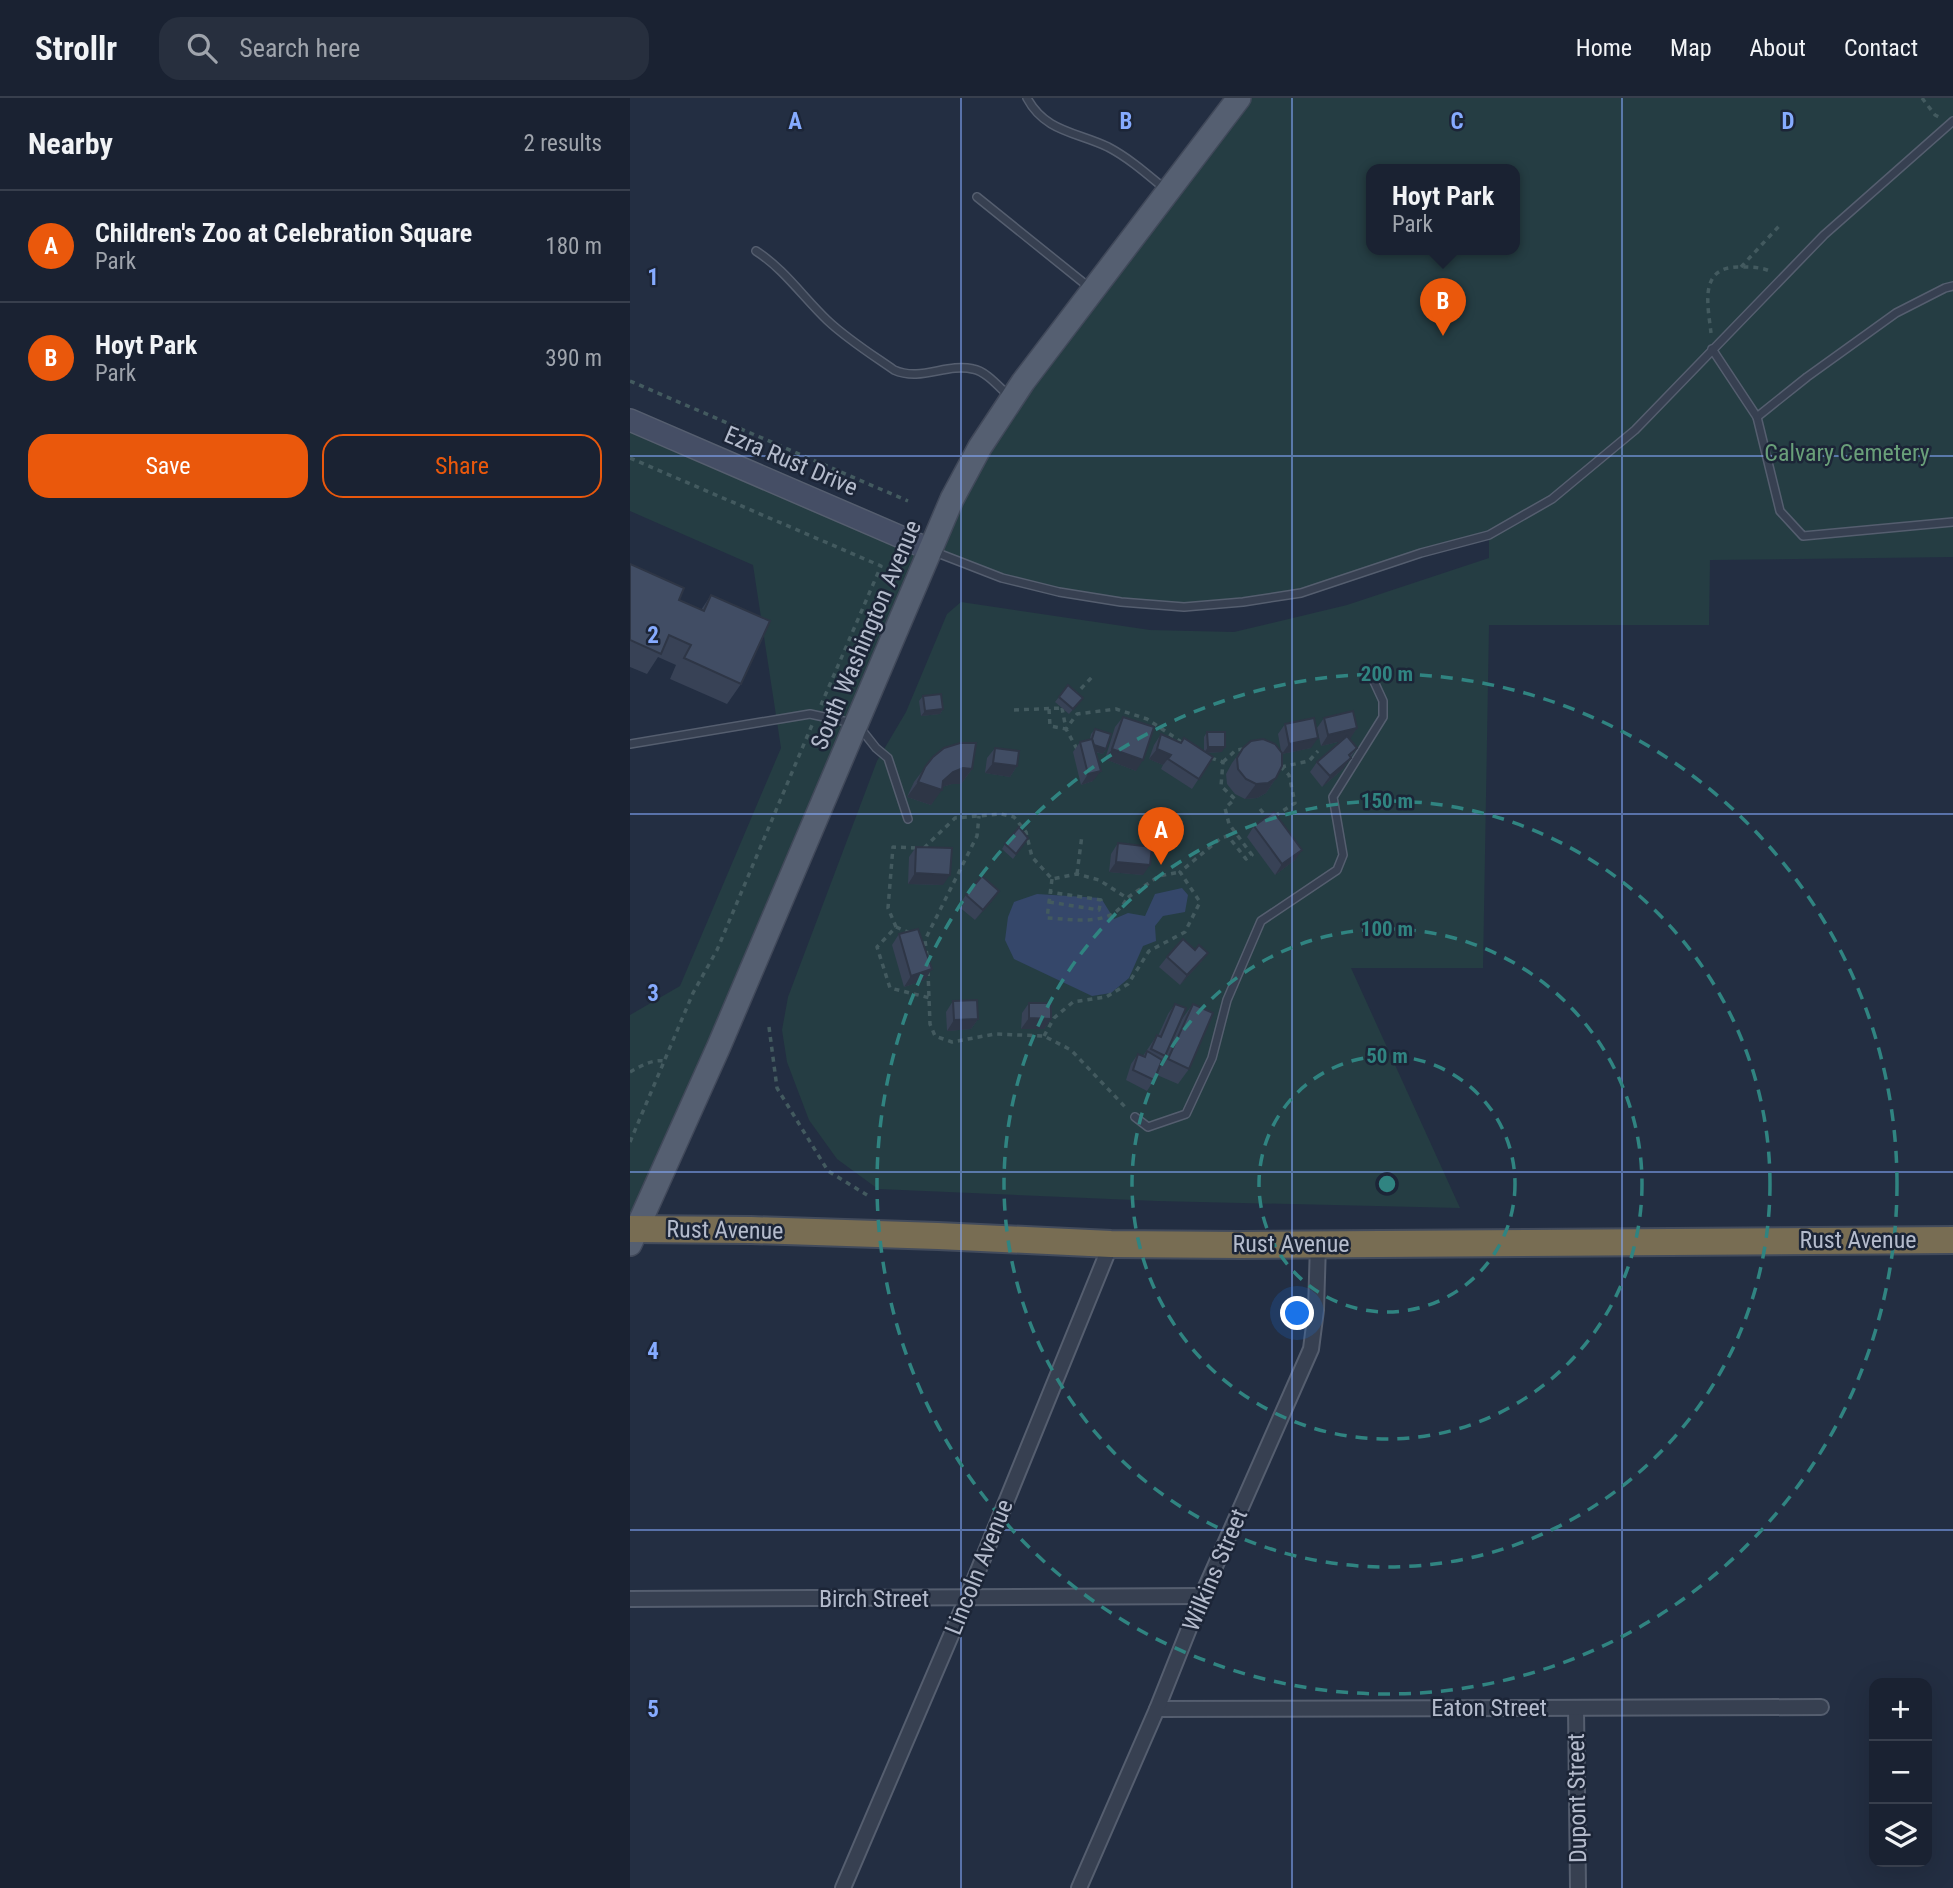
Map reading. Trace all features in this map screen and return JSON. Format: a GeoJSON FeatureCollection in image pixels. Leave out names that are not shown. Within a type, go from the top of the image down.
{"type":"FeatureCollection","features":[{"type":"Feature","properties":{"kind":"highway","name":"Rust Avenue"},"geometry":{"type":"LineString","coordinates":[[632,1234],[848,1232],[1111,1244],[1953,1240]]}},
{"type":"Feature","properties":{"kind":"main road","name":"South Washington Avenue"},"geometry":{"type":"LineString","coordinates":[[632,1234],[724,1034],[951,499],[1012,398],[1239,98]]}},
{"type":"Feature","properties":{"kind":"main road","name":"Ezra Rust Drive"},"geometry":{"type":"LineString","coordinates":[[630,420],[931,550]]}},
{"type":"Feature","properties":{"kind":"street","name":"Lincoln Avenue"},"geometry":{"type":"LineString","coordinates":[[843,1888],[967,1598],[1111,1244]]}},
{"type":"Feature","properties":{"kind":"street","name":"Wilkins Street"},"geometry":{"type":"LineString","coordinates":[[1079,1888],[1311,1349],[1316,1310],[1318,1244]]}},
{"type":"Feature","properties":{"kind":"street","name":"Birch Street"},"geometry":{"type":"LineString","coordinates":[[630,1599],[1202,1597]]}},
{"type":"Feature","properties":{"kind":"street","name":"Eaton Street"},"geometry":{"type":"LineString","coordinates":[[1157,1709],[1821,1707]]}},
{"type":"Feature","properties":{"kind":"street","name":"Dupont Street"},"geometry":{"type":"LineString","coordinates":[[1576,1708],[1578,1888]]}},
{"type":"Feature","properties":{"kind":"lane"},"geometry":{"type":"LineString","coordinates":[[1027,98],[1047,123],[1120,154],[1168,192]]}},
{"type":"Feature","properties":{"kind":"lane"},"geometry":{"type":"LineString","coordinates":[[931,550],[1002,578],[1059,592],[1121,602],[1184,607],[1301,593],[1421,553],[1489,535],[1552,499],[1634,430],[1824,235],[1952,122]]}},
{"type":"Feature","properties":{"kind":"lane"},"geometry":{"type":"LineString","coordinates":[[977,197],[1093,290]]}},
{"type":"Feature","properties":{"kind":"lane"},"geometry":{"type":"LineString","coordinates":[[756,251],[776,265],[837,330],[894,370],[914,375],[973,369],[982,373],[1012,398]]}},
{"type":"Feature","properties":{"kind":"lane"},"geometry":{"type":"LineString","coordinates":[[1757,417],[1896,313],[1953,286]]}},
{"type":"Feature","properties":{"kind":"lane"},"geometry":{"type":"LineString","coordinates":[[1712,349],[1757,417],[1780,511],[1803,536],[1953,522]]}},
{"type":"Feature","properties":{"kind":"lane"},"geometry":{"type":"LineString","coordinates":[[1135,1117],[1147,1127],[1186,1114],[1212,1058],[1227,1000],[1261,921],[1337,870],[1343,855],[1333,797],[1383,717],[1383,701],[1371,675]]}},
{"type":"Feature","properties":{"kind":"lane"},"geometry":{"type":"LineString","coordinates":[[630,744],[810,713],[857,724],[876,748],[888,758],[908,819]]}},
{"type":"Feature","properties":{"kind":"path"},"geometry":{"type":"LineString","coordinates":[[1922,98],[1935,115],[1952,122]]}},
{"type":"Feature","properties":{"kind":"path"},"geometry":{"type":"LineString","coordinates":[[1741,267],[1781,224]]}},
{"type":"Feature","properties":{"kind":"path"},"geometry":{"type":"LineString","coordinates":[[1712,349],[1708,288],[1713,276],[1726,267],[1741,267],[1763,268],[1784,276]]}},
{"type":"Feature","properties":{"kind":"path"},"geometry":{"type":"LineString","coordinates":[[630,381],[908,501]]}},
{"type":"Feature","properties":{"kind":"path"},"geometry":{"type":"LineString","coordinates":[[630,458],[881,565],[717,950],[693,993],[630,1143]]}},
{"type":"Feature","properties":{"kind":"path"},"geometry":{"type":"LineString","coordinates":[[1014,710],[1062,708],[1092,677]]}},
{"type":"Feature","properties":{"kind":"path"},"geometry":{"type":"LineString","coordinates":[[1062,708],[1066,729],[1078,751]]}},
{"type":"Feature","properties":{"kind":"path"},"geometry":{"type":"LineString","coordinates":[[1049,709],[1050,726],[1066,729]]}},
{"type":"Feature","properties":{"kind":"path"},"geometry":{"type":"LineString","coordinates":[[1066,729],[1077,714],[1116,709],[1147,719],[1192,748]]}},
{"type":"Feature","properties":{"kind":"path"},"geometry":{"type":"LineString","coordinates":[[1052,879],[1047,918],[1101,920],[1123,907],[1127,898],[1159,876],[1180,872],[1221,838],[1228,836],[1246,859],[1252,855],[1228,824],[1225,808],[1235,799],[1221,786],[1223,762],[1236,750],[1246,749]]}},
{"type":"Feature","properties":{"kind":"path"},"geometry":{"type":"LineString","coordinates":[[1282,767],[1309,761],[1318,751]]}},
{"type":"Feature","properties":{"kind":"path"},"geometry":{"type":"LineString","coordinates":[[1203,756],[1223,762]]}},
{"type":"Feature","properties":{"kind":"path"},"geometry":{"type":"LineString","coordinates":[[1260,808],[1269,820],[1295,803],[1289,775],[1276,761]]}},
{"type":"Feature","properties":{"kind":"path"},"geometry":{"type":"LineString","coordinates":[[925,940],[896,927],[888,908],[893,847],[923,849],[955,818],[1001,814],[1014,817],[1026,832],[1032,857],[1052,879]]}},
{"type":"Feature","properties":{"kind":"path"},"geometry":{"type":"LineString","coordinates":[[979,816],[977,836],[925,940],[930,1024],[935,1036],[952,1042],[995,1034],[1044,1036],[1071,1050],[1135,1117]]}},
{"type":"Feature","properties":{"kind":"path"},"geometry":{"type":"LineString","coordinates":[[1077,874],[1082,835]]}},
{"type":"Feature","properties":{"kind":"path"},"geometry":{"type":"LineString","coordinates":[[1044,1036],[1055,1018],[1073,1002],[1106,997],[1128,984],[1149,951],[1185,932],[1200,902],[1180,872]]}},
{"type":"Feature","properties":{"kind":"path"},"geometry":{"type":"LineString","coordinates":[[1052,879],[1077,874],[1099,880],[1127,898]]}},
{"type":"Feature","properties":{"kind":"path"},"geometry":{"type":"LineString","coordinates":[[1049,902],[1099,910],[1101,900],[1050,892]]}},
{"type":"Feature","properties":{"kind":"path"},"geometry":{"type":"LineString","coordinates":[[896,927],[877,947],[890,988],[930,998]]}},
{"type":"Feature","properties":{"kind":"path"},"geometry":{"type":"LineString","coordinates":[[769,1027],[777,1088],[828,1171],[867,1195]]}},
{"type":"Feature","properties":{"kind":"path"},"geometry":{"type":"LineString","coordinates":[[630,1072],[658,1060],[665,1061]]}},
{"type":"Feature","properties":{"kind":"green space","name":"Calvary Cemetery"},"geometry":{"type":"Polygon","coordinates":[[[1239,98],[1953,98],[1953,557],[1710,560],[1709,625],[1489,625],[1483,968],[1351,968],[1460,1208],[1157,1201],[878,1189],[837,1159],[809,1120],[787,1062],[782,1030],[788,997],[877,761],[906,712],[947,614],[961,602],[1150,630],[1234,632],[1347,605],[1489,558],[1489,536],[1301,593],[1184,607],[1121,602],[1002,578],[931,550],[952,499],[1239,98]]]}},
{"type":"Feature","properties":{"kind":"green space"},"geometry":{"type":"Polygon","coordinates":[[[630,420],[931,550],[630,1229],[630,1015],[680,986],[781,748],[753,565],[630,511],[630,420]]]}},
{"type":"Feature","properties":{"kind":"water"},"geometry":{"type":"Polygon","coordinates":[[[1182,888],[1188,895],[1185,912],[1163,916],[1155,926],[1156,941],[1143,946],[1129,978],[1111,993],[1092,996],[1014,959],[1005,940],[1008,917],[1014,902],[1037,894],[1101,898],[1114,919],[1128,913],[1145,916],[1155,894],[1182,888]]]}},
{"type":"Feature","properties":{"kind":"building"},"geometry":{"type":"Polygon","coordinates":[[[630,564],[684,588],[679,600],[704,611],[711,595],[770,621],[741,684],[684,658],[691,645],[669,635],[661,654],[630,640],[630,564]]]}},
{"type":"Feature","properties":{"kind":"building"},"geometry":{"type":"Polygon","coordinates":[[[1068,685],[1083,698],[1073,709],[1059,697],[1068,685]]]}},
{"type":"Feature","properties":{"kind":"building"},"geometry":{"type":"Polygon","coordinates":[[[941,694],[943,709],[925,711],[923,696],[941,694]]]}},
{"type":"Feature","properties":{"kind":"building"},"geometry":{"type":"Polygon","coordinates":[[[1353,711],[1357,728],[1328,735],[1324,718],[1353,711]]]}},
{"type":"Feature","properties":{"kind":"building"},"geometry":{"type":"Polygon","coordinates":[[[1123,717],[1154,727],[1143,760],[1112,749],[1123,717]]]}},
{"type":"Feature","properties":{"kind":"building"},"geometry":{"type":"Polygon","coordinates":[[[1314,718],[1318,738],[1289,744],[1285,724],[1314,718]]]}},
{"type":"Feature","properties":{"kind":"building"},"geometry":{"type":"Polygon","coordinates":[[[1095,729],[1111,734],[1106,749],[1094,745],[1092,739],[1095,729]]]}},
{"type":"Feature","properties":{"kind":"building"},"geometry":{"type":"Polygon","coordinates":[[[1207,732],[1225,732],[1225,747],[1208,747],[1207,732]]]}},
{"type":"Feature","properties":{"kind":"building"},"geometry":{"type":"Polygon","coordinates":[[[1161,734],[1181,743],[1184,738],[1213,757],[1199,779],[1168,759],[1171,755],[1157,749],[1161,734]]]}},
{"type":"Feature","properties":{"kind":"building"},"geometry":{"type":"Polygon","coordinates":[[[1347,736],[1357,748],[1349,755],[1351,758],[1330,776],[1317,762],[1347,736]]]}},
{"type":"Feature","properties":{"kind":"building"},"geometry":{"type":"Polygon","coordinates":[[[1092,739],[1101,771],[1088,774],[1080,742],[1092,739]]]}},
{"type":"Feature","properties":{"kind":"building"},"geometry":{"type":"Polygon","coordinates":[[[1263,739],[1275,744],[1282,753],[1282,766],[1276,778],[1268,783],[1256,784],[1246,779],[1238,769],[1237,758],[1251,741],[1263,739]]]}},
{"type":"Feature","properties":{"kind":"building"},"geometry":{"type":"Polygon","coordinates":[[[960,743],[976,743],[972,769],[963,768],[953,772],[943,781],[942,790],[918,782],[933,757],[944,748],[960,743]]]}},
{"type":"Feature","properties":{"kind":"building"},"geometry":{"type":"Polygon","coordinates":[[[995,748],[1019,751],[1017,766],[993,763],[995,748]]]}},
{"type":"Feature","properties":{"kind":"building"},"geometry":{"type":"Polygon","coordinates":[[[1274,812],[1302,850],[1282,864],[1254,826],[1274,812]]]}},
{"type":"Feature","properties":{"kind":"building"},"geometry":{"type":"Polygon","coordinates":[[[1019,827],[1028,838],[1016,854],[1005,844],[1019,827]]]}},
{"type":"Feature","properties":{"kind":"building"},"geometry":{"type":"Polygon","coordinates":[[[1118,843],[1152,847],[1150,865],[1116,862],[1118,843]]]}},
{"type":"Feature","properties":{"kind":"building"},"geometry":{"type":"Polygon","coordinates":[[[916,847],[952,848],[950,875],[915,873],[916,847]]]}},
{"type":"Feature","properties":{"kind":"building"},"geometry":{"type":"Polygon","coordinates":[[[982,876],[999,891],[983,910],[966,895],[982,876]]]}},
{"type":"Feature","properties":{"kind":"building"},"geometry":{"type":"Polygon","coordinates":[[[918,929],[932,969],[911,976],[899,934],[918,929]]]}},
{"type":"Feature","properties":{"kind":"building"},"geometry":{"type":"Polygon","coordinates":[[[1183,939],[1195,950],[1199,945],[1208,953],[1187,975],[1167,957],[1183,939]]]}},
{"type":"Feature","properties":{"kind":"building"},"geometry":{"type":"Polygon","coordinates":[[[977,1000],[978,1019],[954,1020],[953,1001],[977,1000]]]}},
{"type":"Feature","properties":{"kind":"building"},"geometry":{"type":"Polygon","coordinates":[[[1029,1003],[1051,1003],[1051,1019],[1029,1018],[1029,1003]]]}},
{"type":"Feature","properties":{"kind":"building"},"geometry":{"type":"Polygon","coordinates":[[[1175,1004],[1186,1008],[1165,1056],[1151,1049],[1157,1035],[1161,1037],[1175,1004]]]}},
{"type":"Feature","properties":{"kind":"building"},"geometry":{"type":"Polygon","coordinates":[[[1193,1004],[1213,1013],[1189,1069],[1168,1059],[1193,1004]]]}},
{"type":"Feature","properties":{"kind":"building"},"geometry":{"type":"Polygon","coordinates":[[[1147,1051],[1162,1060],[1154,1080],[1133,1070],[1138,1054],[1145,1057],[1147,1051]]]}},
{"type":"Feature","properties":{"kind":"place","name":"Hoyt Park"},"geometry":{"type":"Point","coordinates":[1443,336]}},
{"type":"Feature","properties":{"kind":"place","name":"Children's Zoo at Celebration Square"},"geometry":{"type":"Point","coordinates":[1161,865]}}]}
